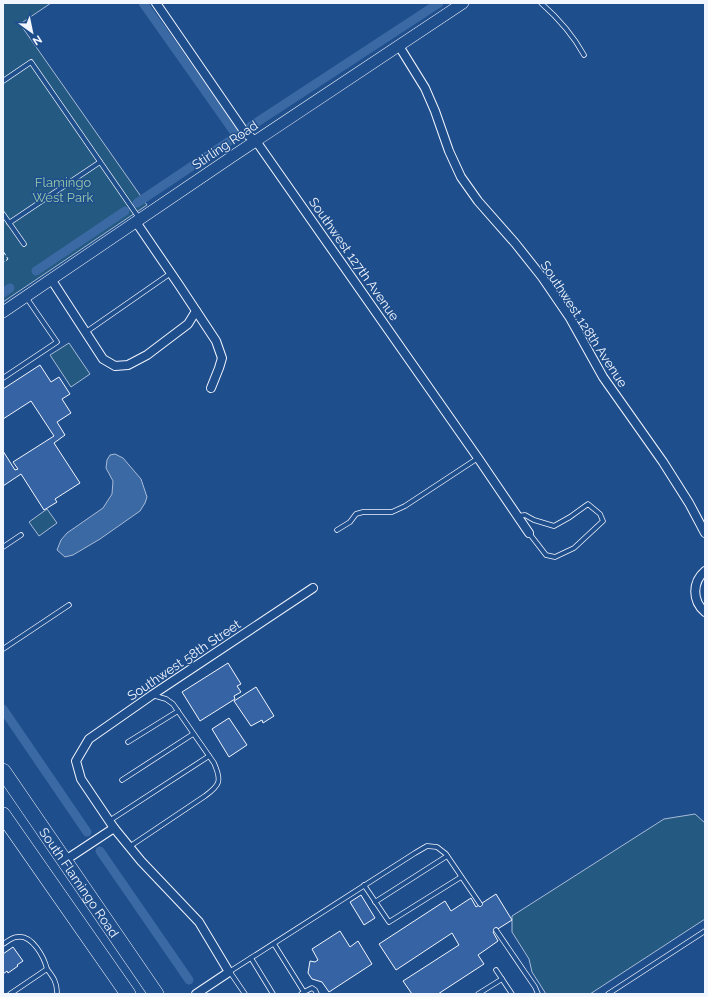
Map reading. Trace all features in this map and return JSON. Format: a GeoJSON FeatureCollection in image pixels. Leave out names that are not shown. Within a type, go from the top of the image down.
{"type":"FeatureCollection","features":[{"type":"Feature","properties":{"kind":"highway","name":"South Flamingo Road"},"geometry":{"type":"LineString","coordinates":[[3,771],[156,994]]}},
{"type":"Feature","properties":{"kind":"highway","name":"South Flamingo Road"},"geometry":{"type":"LineString","coordinates":[[3,815],[128,994]]}},
{"type":"Feature","properties":{"kind":"street","name":"Southwest 127th Avenue"},"geometry":{"type":"LineString","coordinates":[[156,3],[246,134],[256,141],[529,533]]}},
{"type":"Feature","properties":{"kind":"street","name":"Stirling Road"},"geometry":{"type":"LineString","coordinates":[[3,312],[463,3]]}},
{"type":"Feature","properties":{"kind":"street","name":"Southwest 128th Avenue"},"geometry":{"type":"LineString","coordinates":[[399,46],[425,88],[449,151],[461,177],[478,201],[515,243],[542,277],[570,318],[603,378],[678,485],[705,533]]}},
{"type":"Feature","properties":{"kind":"street"},"geometry":{"type":"LineString","coordinates":[[138,221],[216,340],[222,358],[212,388]]}},
{"type":"Feature","properties":{"kind":"street"},"geometry":{"type":"LineString","coordinates":[[51,279],[103,359],[115,366],[128,365],[147,355],[188,324],[196,311]]}},
{"type":"Feature","properties":{"kind":"street"},"geometry":{"type":"LineString","coordinates":[[705,571],[698,579],[695,587],[695,596],[698,604],[705,612]]}},
{"type":"Feature","properties":{"kind":"street","name":"Southwest 58th Street"},"geometry":{"type":"LineString","coordinates":[[111,824],[81,779],[76,761],[89,739],[152,695],[313,588]]}},
{"type":"Feature","properties":{"kind":"street"},"geometry":{"type":"LineString","coordinates":[[64,861],[111,824],[141,862],[199,922],[230,972],[196,994]]}},
{"type":"Feature","properties":{"kind":"lane"},"geometry":{"type":"LineString","coordinates":[[541,3],[560,21],[584,55]]}},
{"type":"Feature","properties":{"kind":"lane"},"geometry":{"type":"LineString","coordinates":[[3,81],[31,62],[100,162],[138,221]]}},
{"type":"Feature","properties":{"kind":"lane"},"geometry":{"type":"LineString","coordinates":[[9,223],[100,162]]}},
{"type":"Feature","properties":{"kind":"lane"},"geometry":{"type":"LineString","coordinates":[[3,214],[24,244]]}},
{"type":"Feature","properties":{"kind":"lane"},"geometry":{"type":"LineString","coordinates":[[86,333],[171,273]]}},
{"type":"Feature","properties":{"kind":"lane"},"geometry":{"type":"LineString","coordinates":[[3,378],[57,342],[26,297]]}},
{"type":"Feature","properties":{"kind":"lane"},"geometry":{"type":"LineString","coordinates":[[337,530],[350,522],[356,514],[363,512],[392,512],[405,506],[478,458]]}},
{"type":"Feature","properties":{"kind":"lane"},"geometry":{"type":"LineString","coordinates":[[517,516],[525,515],[534,520],[554,526],[588,504],[600,514],[603,521],[574,548],[555,557],[546,555],[529,533]]}},
{"type":"Feature","properties":{"kind":"lane"},"geometry":{"type":"LineString","coordinates":[[3,547],[21,535]]}},
{"type":"Feature","properties":{"kind":"lane"},"geometry":{"type":"LineString","coordinates":[[3,649],[69,605]]}},
{"type":"Feature","properties":{"kind":"lane"},"geometry":{"type":"LineString","coordinates":[[129,846],[206,796],[214,790],[219,780],[218,771],[209,756],[173,704],[166,699],[152,695]]}},
{"type":"Feature","properties":{"kind":"lane"},"geometry":{"type":"LineString","coordinates":[[128,742],[178,711]]}},
{"type":"Feature","properties":{"kind":"lane"},"geometry":{"type":"LineString","coordinates":[[122,780],[193,734]]}},
{"type":"Feature","properties":{"kind":"lane"},"geometry":{"type":"LineString","coordinates":[[111,824],[209,756]]}},
{"type":"Feature","properties":{"kind":"lane"},"geometry":{"type":"LineString","coordinates":[[245,994],[230,972],[427,846],[437,847],[447,856],[480,904]]}},
{"type":"Feature","properties":{"kind":"lane"},"geometry":{"type":"LineString","coordinates":[[376,902],[447,856]]}},
{"type":"Feature","properties":{"kind":"lane"},"geometry":{"type":"LineString","coordinates":[[364,886],[389,922],[461,877]]}},
{"type":"Feature","properties":{"kind":"lane"},"geometry":{"type":"LineString","coordinates":[[496,930],[535,987],[538,994]]}},
{"type":"Feature","properties":{"kind":"lane"},"geometry":{"type":"LineString","coordinates":[[608,994],[705,931]]}},
{"type":"Feature","properties":{"kind":"lane"},"geometry":{"type":"LineString","coordinates":[[3,944],[18,936],[26,938],[34,944],[45,961],[47,969],[52,974],[56,982],[57,993]]}},
{"type":"Feature","properties":{"kind":"lane"},"geometry":{"type":"LineString","coordinates":[[274,944],[302,993],[312,988],[317,994]]}},
{"type":"Feature","properties":{"kind":"lane"},"geometry":{"type":"LineString","coordinates":[[251,958],[273,994]]}},
{"type":"Feature","properties":{"kind":"lane"},"geometry":{"type":"LineString","coordinates":[[10,994],[47,969]]}},
{"type":"Feature","properties":{"kind":"lane"},"geometry":{"type":"LineString","coordinates":[[496,970],[512,994]]}},
{"type":"Feature","properties":{"kind":"lane"},"geometry":{"type":"LineString","coordinates":[[478,994],[502,978]]}},
{"type":"Feature","properties":{"kind":"green space","name":"Flamingo West Park"},"geometry":{"type":"Polygon","coordinates":[[[3,3],[51,3],[20,24],[147,205],[3,302],[3,3]]]}},
{"type":"Feature","properties":{"kind":"green space"},"geometry":{"type":"Polygon","coordinates":[[[69,343],[90,374],[71,387],[50,355],[69,343]]]}},
{"type":"Feature","properties":{"kind":"green space"},"geometry":{"type":"Polygon","coordinates":[[[47,509],[57,523],[39,536],[29,522],[47,509]]]}},
{"type":"Feature","properties":{"kind":"green space"},"geometry":{"type":"Polygon","coordinates":[[[695,814],[705,823],[705,919],[590,994],[546,994],[532,972],[529,959],[512,932],[512,916],[664,819],[695,814]]]}},
{"type":"Feature","properties":{"kind":"shaded area"},"geometry":{"type":"Polygon","coordinates":[[[115,454],[123,458],[141,479],[147,497],[145,503],[140,511],[100,539],[73,555],[65,557],[57,550],[61,540],[67,533],[103,508],[112,494],[113,481],[106,468],[107,460],[110,455],[115,454]]]}},
{"type":"Feature","properties":{"kind":"building"},"geometry":{"type":"Polygon","coordinates":[[[40,365],[51,382],[59,377],[70,394],[62,399],[71,413],[57,422],[65,435],[54,443],[80,483],[55,499],[57,502],[44,510],[21,474],[3,486],[3,451],[15,470],[18,469],[13,462],[54,436],[31,401],[3,419],[3,389],[40,365]]]}},
{"type":"Feature","properties":{"kind":"building"},"geometry":{"type":"Polygon","coordinates":[[[228,663],[241,684],[237,686],[241,692],[234,696],[235,699],[200,721],[182,692],[228,663]]]}},
{"type":"Feature","properties":{"kind":"building"},"geometry":{"type":"Polygon","coordinates":[[[256,687],[274,716],[263,723],[262,720],[251,726],[234,701],[256,687]]]}},
{"type":"Feature","properties":{"kind":"building"},"geometry":{"type":"Polygon","coordinates":[[[229,718],[247,745],[229,757],[212,729],[229,718]]]}},
{"type":"Feature","properties":{"kind":"building"},"geometry":{"type":"Polygon","coordinates":[[[496,894],[512,920],[493,932],[498,941],[478,955],[484,964],[438,994],[412,994],[403,981],[459,945],[452,933],[396,970],[379,944],[445,901],[451,911],[471,898],[476,907],[496,894]]]}},
{"type":"Feature","properties":{"kind":"building"},"geometry":{"type":"Polygon","coordinates":[[[361,895],[375,918],[364,925],[350,902],[361,895]]]}},
{"type":"Feature","properties":{"kind":"building"},"geometry":{"type":"Polygon","coordinates":[[[340,931],[350,947],[358,941],[372,964],[329,992],[322,982],[312,979],[308,973],[310,961],[315,962],[318,960],[312,949],[340,931]]]}},
{"type":"Feature","properties":{"kind":"building"},"geometry":{"type":"Polygon","coordinates":[[[13,947],[23,961],[8,973],[7,971],[3,974],[3,954],[13,947]]]}},
{"type":"Feature","properties":{"kind":"waterway"},"geometry":{"type":"LineString","coordinates":[[137,203],[237,136],[143,3]]}},
{"type":"Feature","properties":{"kind":"waterway"},"geometry":{"type":"LineString","coordinates":[[251,126],[439,3]]}},
{"type":"Feature","properties":{"kind":"waterway"},"geometry":{"type":"LineString","coordinates":[[36,271],[125,211]]}},
{"type":"Feature","properties":{"kind":"waterway"},"geometry":{"type":"LineString","coordinates":[[3,293],[10,288]]}},
{"type":"Feature","properties":{"kind":"waterway"},"geometry":{"type":"LineString","coordinates":[[3,709],[87,832]]}},
{"type":"Feature","properties":{"kind":"waterway"},"geometry":{"type":"LineString","coordinates":[[100,851],[189,980]]}},
{"type":"Feature","properties":{"kind":"fence"},"geometry":{"type":"LineString","coordinates":[[3,251],[8,259],[3,263]]}}]}
